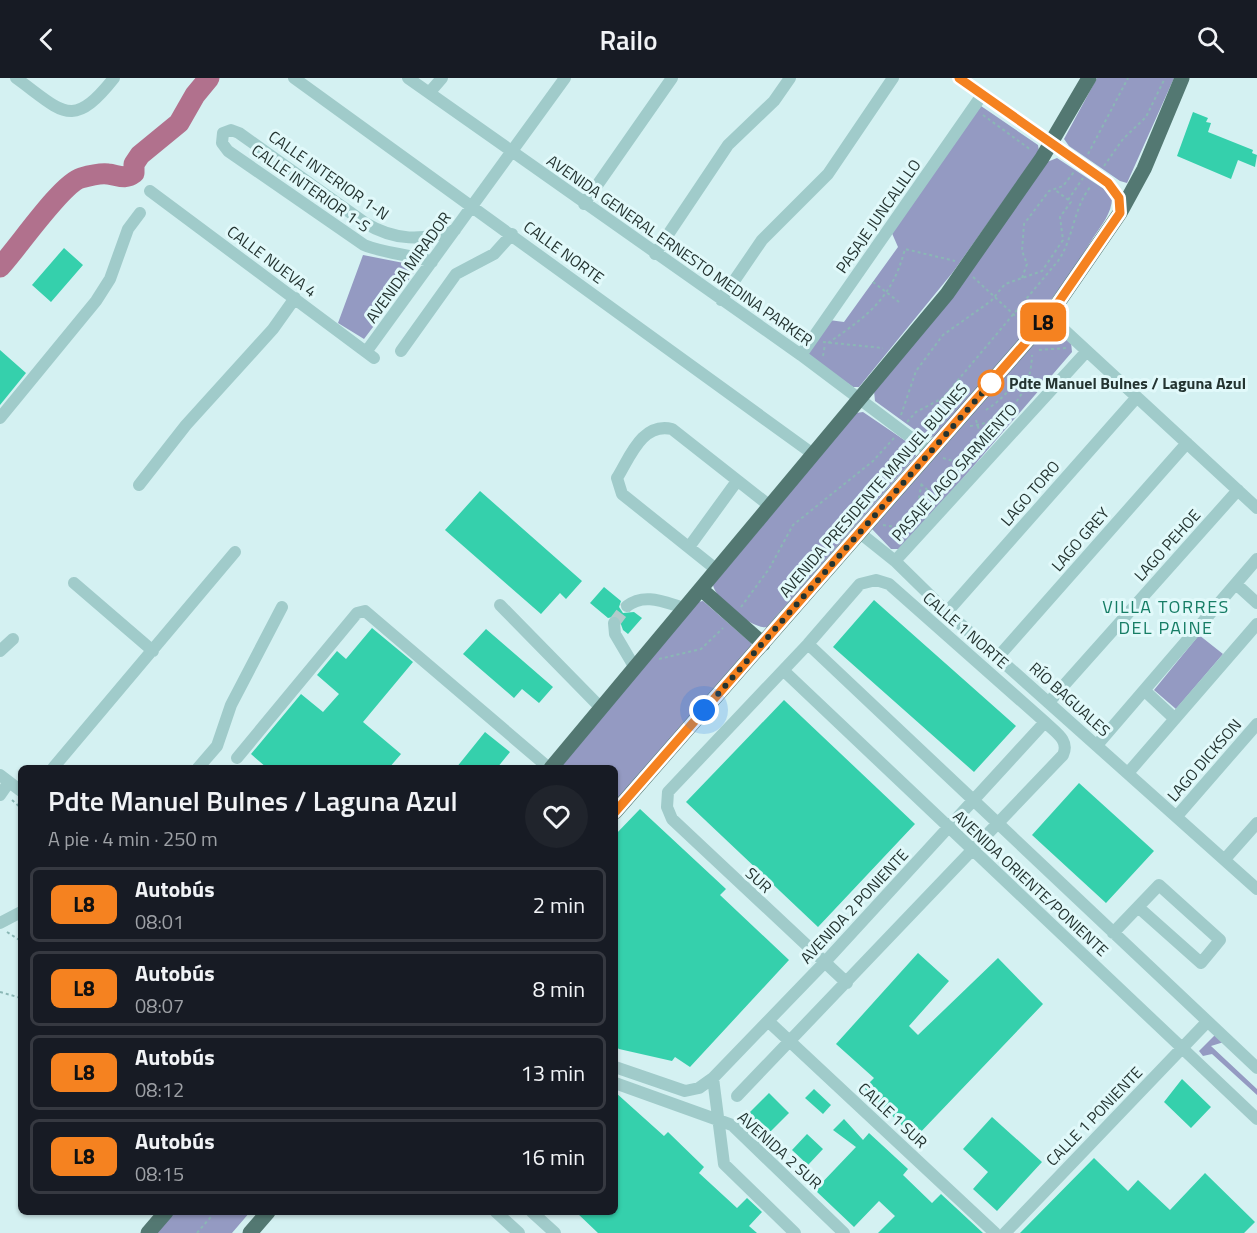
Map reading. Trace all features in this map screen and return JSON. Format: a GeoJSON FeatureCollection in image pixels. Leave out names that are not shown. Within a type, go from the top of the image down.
{"type":"FeatureCollection","features":[{"type":"Feature","properties":{"kind":"main road"},"geometry":{"type":"LineString","coordinates":[[553,765],[947,294],[1042,158],[1089,78]]}},
{"type":"Feature","properties":{"kind":"main road","name":"AVENIDA PRESIDENTE MANUEL BULNES"},"geometry":{"type":"LineString","coordinates":[[618,809],[860,534],[934,455],[1049,316],[1120,213],[1143,169],[1182,78]]}},
{"type":"Feature","properties":{"kind":"main road"},"geometry":{"type":"LineString","coordinates":[[701,589],[763,644]]}},
{"type":"Feature","properties":{"kind":"main road"},"geometry":{"type":"LineString","coordinates":[[148,1233],[163,1215]]}},
{"type":"Feature","properties":{"kind":"main road"},"geometry":{"type":"LineString","coordinates":[[250,1233],[265,1215]]}},
{"type":"Feature","properties":{"kind":"street"},"geometry":{"type":"LineString","coordinates":[[16,78],[52,104],[71,113],[83,110],[96,101],[114,78]]}},
{"type":"Feature","properties":{"kind":"street","name":"CALLE NORTE"},"geometry":{"type":"LineString","coordinates":[[294,78],[475,204],[512,234],[813,454]]}},
{"type":"Feature","properties":{"kind":"street","name":"AVENIDA GENERAL ERNESTO MEDINA PARKER"},"geometry":{"type":"LineString","coordinates":[[408,78],[801,355],[860,400],[904,425],[934,455]]}},
{"type":"Feature","properties":{"kind":"street"},"geometry":{"type":"LineString","coordinates":[[429,93],[442,78]]}},
{"type":"Feature","properties":{"kind":"street","name":"AVENIDA MIRADOR"},"geometry":{"type":"LineString","coordinates":[[370,355],[432,262],[565,78]]}},
{"type":"Feature","properties":{"kind":"street"},"geometry":{"type":"LineString","coordinates":[[584,204],[672,78]]}},
{"type":"Feature","properties":{"kind":"street"},"geometry":{"type":"LineString","coordinates":[[655,254],[729,145],[774,101],[790,78]]}},
{"type":"Feature","properties":{"kind":"street"},"geometry":{"type":"LineString","coordinates":[[721,300],[762,240],[828,174],[893,78]]}},
{"type":"Feature","properties":{"kind":"street"},"geometry":{"type":"LineString","coordinates":[[959,78],[1051,144],[1090,177],[1116,192],[1120,213]]}},
{"type":"Feature","properties":{"kind":"street","name":"PASAJE JUNCALILLO"},"geometry":{"type":"LineString","coordinates":[[801,355],[982,95]]}},
{"type":"Feature","properties":{"kind":"street","name":"CALLE INTERIOR 1-N"},"geometry":{"type":"LineString","coordinates":[[223,133],[231,130],[239,133],[365,223],[386,234],[411,239],[455,230]]}},
{"type":"Feature","properties":{"kind":"street","name":"CALLE INTERIOR 1-S"},"geometry":{"type":"LineString","coordinates":[[223,133],[222,143],[228,151],[364,245],[382,253],[420,258],[432,262]]}},
{"type":"Feature","properties":{"kind":"street","name":"CALLE NUEVA 4"},"geometry":{"type":"LineString","coordinates":[[150,191],[370,355]]}},
{"type":"Feature","properties":{"kind":"street"},"geometry":{"type":"LineString","coordinates":[[0,417],[96,302],[110,279],[128,229],[140,213]]}},
{"type":"Feature","properties":{"kind":"street"},"geometry":{"type":"LineString","coordinates":[[401,351],[456,274],[494,254],[512,234]]}},
{"type":"Feature","properties":{"kind":"street"},"geometry":{"type":"LineString","coordinates":[[139,485],[186,425],[273,328],[295,298]]}},
{"type":"Feature","properties":{"kind":"street"},"geometry":{"type":"LineString","coordinates":[[1049,316],[1081,349],[1137,397],[1257,508]]}},
{"type":"Feature","properties":{"kind":"street","name":"PASAJE LAGO SARMIENTO"},"geometry":{"type":"LineString","coordinates":[[895,561],[983,465],[1081,349]]}},
{"type":"Feature","properties":{"kind":"street","name":"LAGO TORO"},"geometry":{"type":"LineString","coordinates":[[947,612],[1137,397]]}},
{"type":"Feature","properties":{"kind":"street"},"geometry":{"type":"LineString","coordinates":[[717,570],[622,494],[617,486],[616,478],[644,435],[662,427],[672,429],[770,506]]}},
{"type":"Feature","properties":{"kind":"street","name":"LAGO GREY"},"geometry":{"type":"LineString","coordinates":[[998,657],[1187,443]]}},
{"type":"Feature","properties":{"kind":"street"},"geometry":{"type":"LineString","coordinates":[[689,547],[737,481]]}},
{"type":"Feature","properties":{"kind":"street","name":"LAGO PEHOE"},"geometry":{"type":"LineString","coordinates":[[1049,702],[1238,490]]}},
{"type":"Feature","properties":{"kind":"street","name":"RÍO BAGUALES"},"geometry":{"type":"LineString","coordinates":[[860,534],[895,561],[947,612],[1257,889]]}},
{"type":"Feature","properties":{"kind":"street"},"geometry":{"type":"LineString","coordinates":[[56,765],[235,552]]}},
{"type":"Feature","properties":{"kind":"street"},"geometry":{"type":"LineString","coordinates":[[1097,745],[1257,559]]}},
{"type":"Feature","properties":{"kind":"street","name":"CALLE 1 NORTE"},"geometry":{"type":"LineString","coordinates":[[808,644],[860,584],[876,580],[889,584],[1045,722],[1065,741],[1066,748],[1063,755],[997,823]]}},
{"type":"Feature","properties":{"kind":"street"},"geometry":{"type":"LineString","coordinates":[[74,583],[153,651]]}},
{"type":"Feature","properties":{"kind":"street"},"geometry":{"type":"LineString","coordinates":[[1236,584],[1257,603]]}},
{"type":"Feature","properties":{"kind":"street"},"geometry":{"type":"LineString","coordinates":[[627,606],[634,601],[648,598],[685,608]]}},
{"type":"Feature","properties":{"kind":"street"},"geometry":{"type":"LineString","coordinates":[[500,605],[601,708]]}},
{"type":"Feature","properties":{"kind":"street"},"geometry":{"type":"LineString","coordinates":[[201,765],[217,746],[231,705],[282,607]]}},
{"type":"Feature","properties":{"kind":"street"},"geometry":{"type":"LineString","coordinates":[[237,758],[357,613],[365,611],[546,765]]}},
{"type":"Feature","properties":{"kind":"street"},"geometry":{"type":"LineString","coordinates":[[614,623],[615,634],[635,668]]}},
{"type":"Feature","properties":{"kind":"street"},"geometry":{"type":"LineString","coordinates":[[1128,773],[1257,624]]}},
{"type":"Feature","properties":{"kind":"street"},"geometry":{"type":"LineString","coordinates":[[0,651],[13,639]]}},
{"type":"Feature","properties":{"kind":"street"},"geometry":{"type":"LineString","coordinates":[[784,671],[808,644]]}},
{"type":"Feature","properties":{"kind":"street","name":"AVENIDA ORIENTE/PONIENTE"},"geometry":{"type":"LineString","coordinates":[[808,644],[1257,1068]]}},
{"type":"Feature","properties":{"kind":"street","name":"AVENIDA ORIENTE/PONIENTE"},"geometry":{"type":"LineString","coordinates":[[784,671],[1257,1119]]}},
{"type":"Feature","properties":{"kind":"street","name":"SUR"},"geometry":{"type":"LineString","coordinates":[[784,671],[668,792],[667,807],[672,819],[847,982]]}},
{"type":"Feature","properties":{"kind":"street"},"geometry":{"type":"LineString","coordinates":[[1144,690],[1175,719]]}},
{"type":"Feature","properties":{"kind":"street","name":"AVENIDA 2 PONIENTE"},"geometry":{"type":"LineString","coordinates":[[713,1078],[825,962],[1045,722]]}},
{"type":"Feature","properties":{"kind":"street","name":"LAGO DICKSON"},"geometry":{"type":"LineString","coordinates":[[1177,816],[1257,724]]}},
{"type":"Feature","properties":{"kind":"street"},"geometry":{"type":"LineString","coordinates":[[0,795],[5,779],[18,789]]}},
{"type":"Feature","properties":{"kind":"street"},"geometry":{"type":"LineString","coordinates":[[737,1096],[997,823]]}},
{"type":"Feature","properties":{"kind":"street"},"geometry":{"type":"LineString","coordinates":[[1225,859],[1257,823]]}},
{"type":"Feature","properties":{"kind":"street"},"geometry":{"type":"LineString","coordinates":[[1113,933],[1159,885],[1220,940],[1201,963],[1138,907]]}},
{"type":"Feature","properties":{"kind":"street"},"geometry":{"type":"LineString","coordinates":[[0,925],[18,914]]}},
{"type":"Feature","properties":{"kind":"street","name":"CALLE 1 SUR"},"geometry":{"type":"LineString","coordinates":[[768,1021],[995,1233]]}},
{"type":"Feature","properties":{"kind":"street","name":"CALLE 1 PONIENTE"},"geometry":{"type":"LineString","coordinates":[[1005,1233],[1207,1022]]}},
{"type":"Feature","properties":{"kind":"street"},"geometry":{"type":"LineString","coordinates":[[618,1068],[685,1091],[699,1088],[713,1078],[718,1119],[618,1084]]}},
{"type":"Feature","properties":{"kind":"street","name":"AVENIDA 2 SUR"},"geometry":{"type":"LineString","coordinates":[[718,1119],[724,1164],[795,1233]]}},
{"type":"Feature","properties":{"kind":"street","name":"AVENIDA 2 SUR"},"geometry":{"type":"LineString","coordinates":[[718,1119],[732,1125],[844,1233]]}},
{"type":"Feature","properties":{"kind":"street"},"geometry":{"type":"LineString","coordinates":[[499,1215],[519,1233]]}},
{"type":"Feature","properties":{"kind":"street"},"geometry":{"type":"LineString","coordinates":[[535,1215],[555,1233]]}},
{"type":"Feature","properties":{"kind":"path"},"geometry":{"type":"LineString","coordinates":[[653,663],[706,647],[733,617],[769,569],[793,525],[873,461],[916,412],[943,398],[1058,261],[1070,239],[1095,161],[1087,156],[1128,78]]}},
{"type":"Feature","properties":{"kind":"path"},"geometry":{"type":"LineString","coordinates":[[1068,200],[1123,138],[1146,117],[1165,78]]}},
{"type":"Feature","properties":{"kind":"path"},"geometry":{"type":"LineString","coordinates":[[973,108],[1042,158]]}},
{"type":"Feature","properties":{"kind":"path"},"geometry":{"type":"LineString","coordinates":[[1067,167],[1090,177],[1099,190]]}},
{"type":"Feature","properties":{"kind":"path"},"geometry":{"type":"LineString","coordinates":[[1022,279],[1027,260],[1022,251],[1021,229],[1049,191],[1063,186],[1074,172]]}},
{"type":"Feature","properties":{"kind":"path"},"geometry":{"type":"LineString","coordinates":[[900,416],[915,371],[943,335],[991,302],[1005,284],[1042,271],[1063,240],[1060,217],[1071,202],[1054,189]]}},
{"type":"Feature","properties":{"kind":"path"},"geometry":{"type":"LineString","coordinates":[[971,276],[977,269]]}},
{"type":"Feature","properties":{"kind":"path"},"geometry":{"type":"LineString","coordinates":[[873,282],[899,302]]}},
{"type":"Feature","properties":{"kind":"path"},"geometry":{"type":"LineString","coordinates":[[818,341],[886,349]]}},
{"type":"Feature","properties":{"kind":"path"},"geometry":{"type":"LineString","coordinates":[[965,426],[978,425],[1002,416],[1012,409],[1030,381],[1032,350],[1081,349]]}},
{"type":"Feature","properties":{"kind":"path"},"geometry":{"type":"LineString","coordinates":[[893,410],[900,416],[904,425]]}},
{"type":"Feature","properties":{"kind":"path"},"geometry":{"type":"LineString","coordinates":[[934,455],[983,465],[975,417]]}},
{"type":"Feature","properties":{"kind":"path"},"geometry":{"type":"LineString","coordinates":[[904,425],[916,428]]}},
{"type":"Feature","properties":{"kind":"path"},"geometry":{"type":"LineString","coordinates":[[878,524],[913,531],[923,478]]}},
{"type":"Feature","properties":{"kind":"path"},"geometry":{"type":"LineString","coordinates":[[917,480],[945,507]]}},
{"type":"Feature","properties":{"kind":"path"},"geometry":{"type":"LineString","coordinates":[[0,925],[18,939]]}},
{"type":"Feature","properties":{"kind":"path"},"geometry":{"type":"LineString","coordinates":[[0,992],[18,997]]}},
{"type":"Feature","properties":{"kind":"path"},"geometry":{"type":"LineString","coordinates":[[197,1233],[212,1215]]}},
{"type":"Feature","properties":{"kind":"shaded area"},"geometry":{"type":"Polygon","coordinates":[[[1097,78],[1174,78],[1127,183],[1120,181],[1069,146],[1064,139],[1097,78]]]}},
{"type":"Feature","properties":{"kind":"shaded area"},"geometry":{"type":"Polygon","coordinates":[[[981,106],[1038,145],[1039,151],[953,272],[859,387],[853,387],[805,354],[829,320],[844,322],[898,247],[891,231],[981,106]]]}},
{"type":"Feature","properties":{"kind":"shaded area"},"geometry":{"type":"Polygon","coordinates":[[[1057,158],[1107,191],[1112,198],[1108,214],[1076,265],[1019,340],[937,435],[930,438],[922,435],[875,401],[874,391],[956,293],[1047,162],[1057,158]]]}},
{"type":"Feature","properties":{"kind":"shaded area"},"geometry":{"type":"Polygon","coordinates":[[[363,255],[419,266],[364,339],[338,323],[363,255]]]}},
{"type":"Feature","properties":{"kind":"shaded area"},"geometry":{"type":"Polygon","coordinates":[[[1053,328],[1071,342],[1072,352],[902,549],[891,549],[872,529],[1041,331],[1053,328]]]}},
{"type":"Feature","properties":{"kind":"shaded area"},"geometry":{"type":"Polygon","coordinates":[[[863,412],[913,446],[916,456],[767,627],[753,624],[727,605],[715,591],[713,585],[856,413],[863,412]]]}},
{"type":"Feature","properties":{"kind":"shaded area"},"geometry":{"type":"Polygon","coordinates":[[[703,601],[751,643],[751,646],[618,799],[618,765],[557,765],[697,602],[703,601]]]}},
{"type":"Feature","properties":{"kind":"shaded area"},"geometry":{"type":"Polygon","coordinates":[[[1199,635],[1223,654],[1176,709],[1154,690],[1199,635]]]}},
{"type":"Feature","properties":{"kind":"shaded area"},"geometry":{"type":"Polygon","coordinates":[[[1215,1035],[1224,1042],[1211,1046],[1257,1089],[1257,1095],[1212,1054],[1203,1056],[1199,1051],[1215,1035]]]}},
{"type":"Feature","properties":{"kind":"shaded area"},"geometry":{"type":"Polygon","coordinates":[[[170,1215],[247,1215],[232,1233],[155,1233],[170,1215]]]}},
{"type":"Feature","properties":{"kind":"building"},"geometry":{"type":"Polygon","coordinates":[[[1193,112],[1208,118],[1206,122],[1211,123],[1208,132],[1253,150],[1252,153],[1257,155],[1255,167],[1238,160],[1231,179],[1177,156],[1193,112]]]}},
{"type":"Feature","properties":{"kind":"building"},"geometry":{"type":"Polygon","coordinates":[[[64,248],[83,265],[51,302],[32,285],[64,248]]]}},
{"type":"Feature","properties":{"kind":"building"},"geometry":{"type":"Polygon","coordinates":[[[0,350],[26,373],[0,405],[0,350]]]}},
{"type":"Feature","properties":{"kind":"building"},"geometry":{"type":"Polygon","coordinates":[[[480,491],[582,581],[566,599],[560,593],[541,614],[445,530],[480,491]]]}},
{"type":"Feature","properties":{"kind":"building"},"geometry":{"type":"Polygon","coordinates":[[[604,587],[621,601],[619,607],[623,613],[634,612],[642,618],[628,634],[623,630],[618,616],[608,618],[590,603],[604,587]]]}},
{"type":"Feature","properties":{"kind":"building"},"geometry":{"type":"Polygon","coordinates":[[[874,600],[1016,726],[974,772],[833,647],[874,600]]]}},
{"type":"Feature","properties":{"kind":"building"},"geometry":{"type":"Polygon","coordinates":[[[372,628],[413,662],[363,722],[401,754],[392,765],[264,765],[251,754],[301,694],[323,712],[339,694],[317,675],[337,651],[346,659],[372,628]]]}},
{"type":"Feature","properties":{"kind":"building"},"geometry":{"type":"Polygon","coordinates":[[[486,629],[553,687],[539,703],[522,689],[514,698],[463,654],[486,629]]]}},
{"type":"Feature","properties":{"kind":"building"},"geometry":{"type":"Polygon","coordinates":[[[784,700],[915,824],[818,927],[686,802],[784,700]]]}},
{"type":"Feature","properties":{"kind":"building"},"geometry":{"type":"Polygon","coordinates":[[[485,732],[510,752],[499,765],[458,765],[485,732]]]}},
{"type":"Feature","properties":{"kind":"building"},"geometry":{"type":"Polygon","coordinates":[[[1079,783],[1154,851],[1106,903],[1032,835],[1079,783]]]}},
{"type":"Feature","properties":{"kind":"building"},"geometry":{"type":"Polygon","coordinates":[[[640,809],[726,889],[720,895],[789,960],[690,1067],[675,1057],[672,1061],[618,1048],[618,832],[640,809]]]}},
{"type":"Feature","properties":{"kind":"building"},"geometry":{"type":"Polygon","coordinates":[[[918,953],[949,981],[909,1026],[918,1035],[998,958],[1043,1004],[915,1138],[864,1088],[874,1078],[836,1044],[918,953]]]}},
{"type":"Feature","properties":{"kind":"building"},"geometry":{"type":"Polygon","coordinates":[[[1182,1079],[1211,1107],[1191,1128],[1164,1102],[1182,1079]]]}},
{"type":"Feature","properties":{"kind":"building"},"geometry":{"type":"Polygon","coordinates":[[[814,1089],[831,1105],[823,1114],[805,1098],[814,1089]]]}},
{"type":"Feature","properties":{"kind":"building"},"geometry":{"type":"Polygon","coordinates":[[[769,1093],[789,1113],[768,1134],[748,1114],[769,1093]]]}},
{"type":"Feature","properties":{"kind":"building"},"geometry":{"type":"Polygon","coordinates":[[[618,1095],[664,1136],[668,1132],[704,1167],[699,1173],[737,1208],[747,1198],[762,1212],[749,1226],[757,1233],[598,1233],[579,1215],[618,1215],[618,1095]]]}},
{"type":"Feature","properties":{"kind":"building"},"geometry":{"type":"Polygon","coordinates":[[[992,1117],[1042,1162],[997,1211],[973,1189],[988,1172],[963,1149],[992,1117]]]}},
{"type":"Feature","properties":{"kind":"building"},"geometry":{"type":"Polygon","coordinates":[[[844,1119],[863,1140],[869,1133],[908,1169],[903,1175],[932,1203],[941,1194],[983,1233],[878,1233],[895,1216],[879,1201],[854,1227],[815,1190],[856,1147],[833,1130],[844,1119]]]}},
{"type":"Feature","properties":{"kind":"building"},"geometry":{"type":"Polygon","coordinates":[[[807,1134],[823,1149],[808,1165],[792,1150],[807,1134]]]}},
{"type":"Feature","properties":{"kind":"building"},"geometry":{"type":"Polygon","coordinates":[[[1094,1158],[1128,1191],[1138,1180],[1170,1210],[1205,1173],[1255,1222],[1244,1233],[1020,1233],[1094,1158]]]}},
{"type":"Feature","properties":{"kind":"waterway"},"geometry":{"type":"LineString","coordinates":[[0,267],[51,204],[73,183],[81,178],[94,175],[124,177],[134,173],[134,164],[140,155],[179,123],[195,95],[209,78]]}},
{"type":"Feature","properties":{"kind":"tunnel"},"geometry":{"type":"LineString","coordinates":[[614,623],[627,606]]}},
{"type":"Feature","properties":{"kind":"bus line","name":"L8"},"geometry":{"type":"LineString","coordinates":[[618,809],[1049,316],[1088,263],[1120,213],[1119,198],[1108,183],[959,78]]}},
{"type":"Feature","properties":{"kind":"place","name":"Pdte Manuel Bulnes / Laguna Azul"},"geometry":{"type":"Point","coordinates":[991,383]}},
{"type":"Feature","properties":{"kind":"district","name":"VILLA TORRES DEL PAINE"},"geometry":{"type":"Point","coordinates":[1166,617]}},
{"type":"Feature","properties":{"kind":"route"},"geometry":{"type":"LineString","coordinates":[[704,710],[991,383]]}}]}
